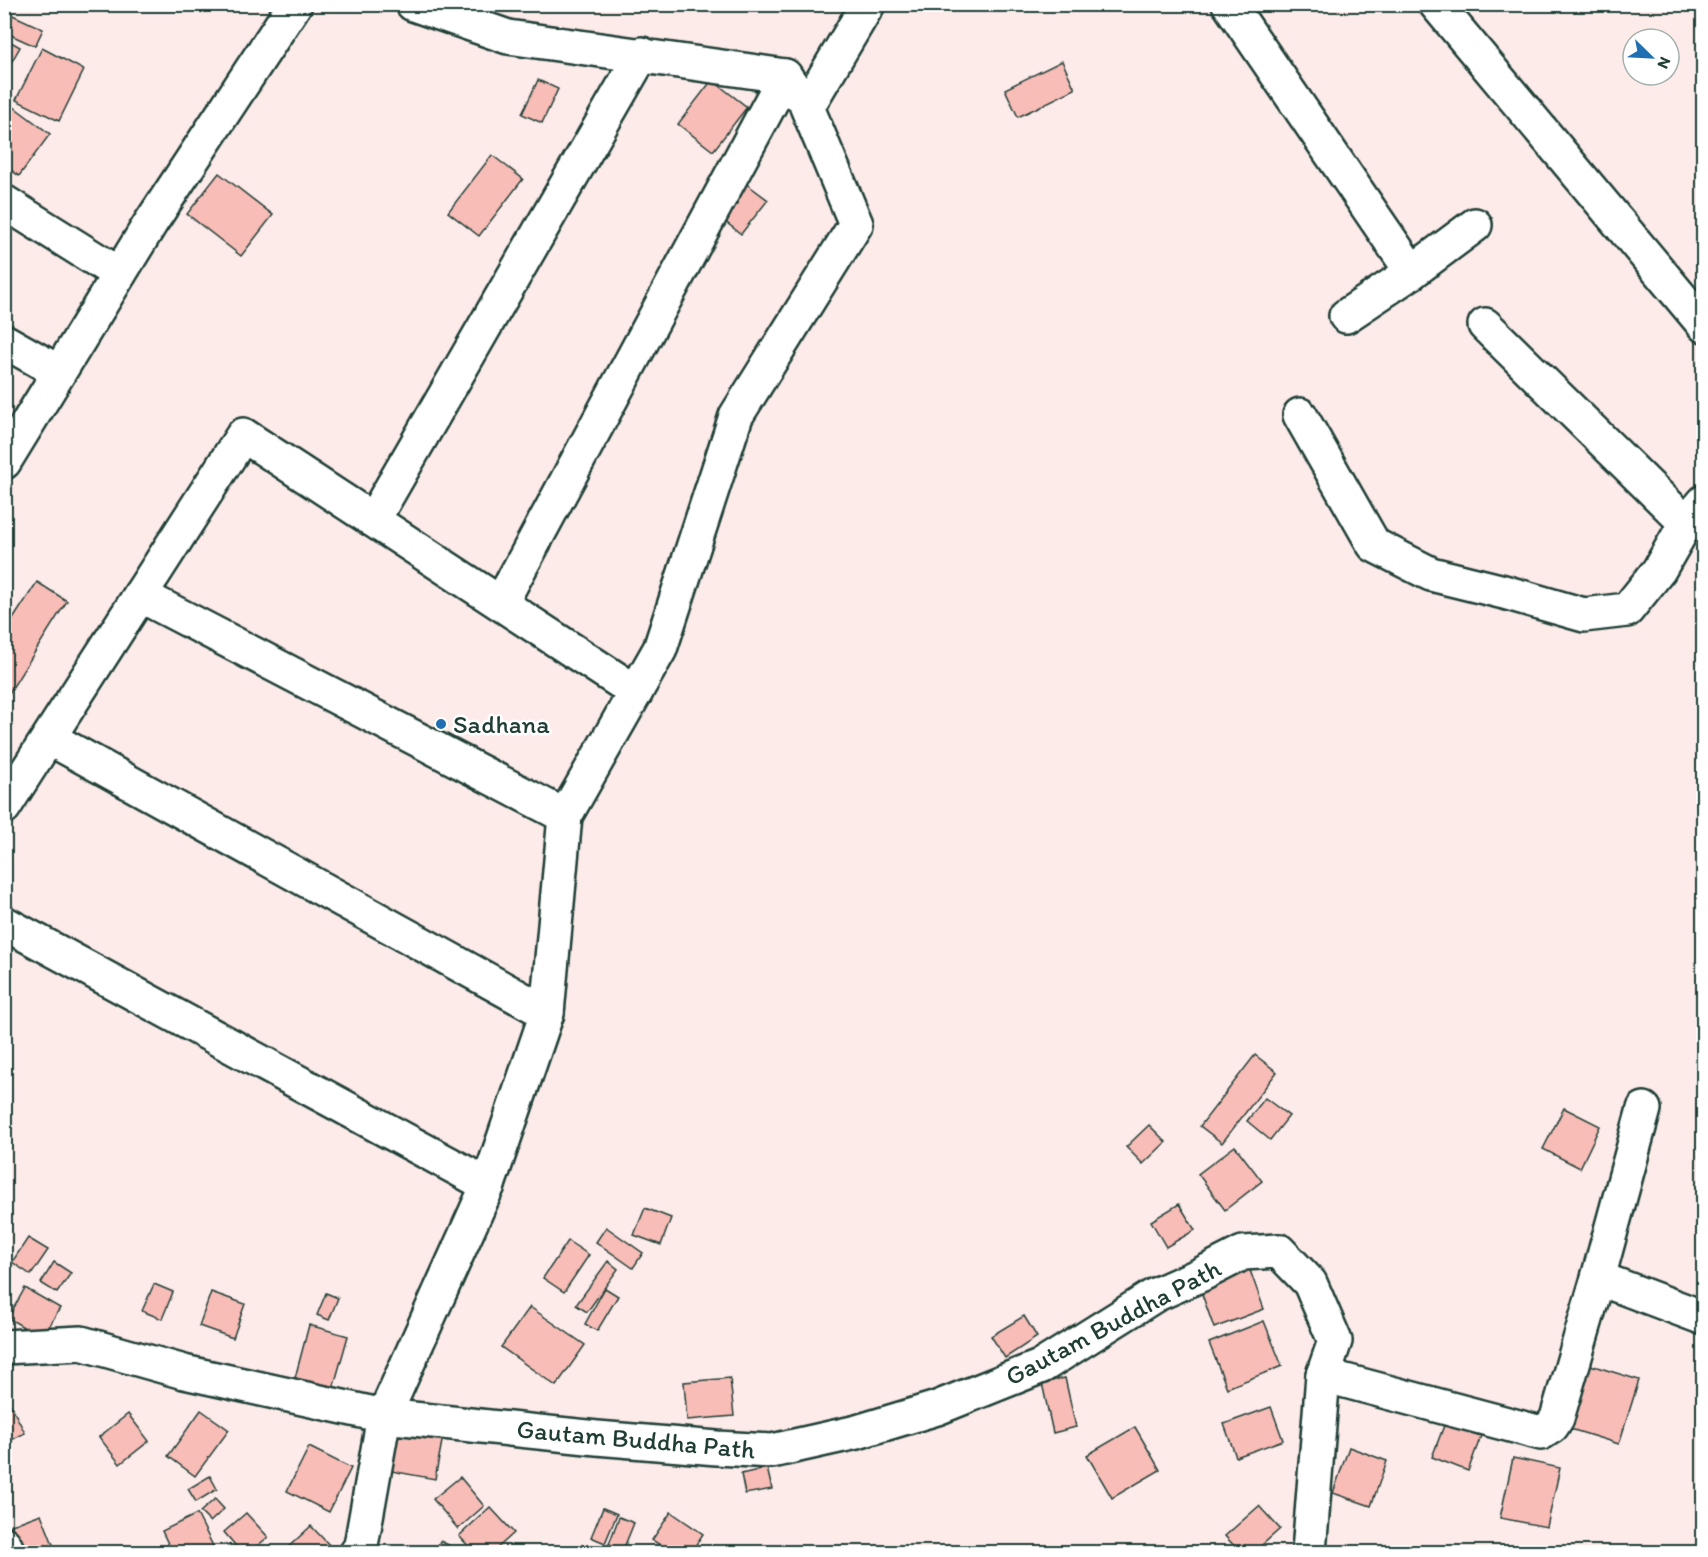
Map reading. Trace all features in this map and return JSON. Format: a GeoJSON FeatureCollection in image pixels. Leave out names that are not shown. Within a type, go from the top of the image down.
{"type":"FeatureCollection","features":[{"type":"Feature","properties":{"kind":"street"},"geometry":{"type":"LineString","coordinates":[[6,458],[150,224],[296,4]]}},
{"type":"Feature","properties":{"kind":"street"},"geometry":{"type":"LineString","coordinates":[[360,1552],[384,1416],[488,1185],[547,1013],[565,816],[660,649],[736,416],[856,224],[807,107],[785,76],[642,54],[508,37],[413,4]]}},
{"type":"Feature","properties":{"kind":"street"},"geometry":{"type":"LineString","coordinates":[[807,107],[868,4]]}},
{"type":"Feature","properties":{"kind":"street"},"geometry":{"type":"LineString","coordinates":[[1229,4],[1412,272]]}},
{"type":"Feature","properties":{"kind":"street"},"geometry":{"type":"LineString","coordinates":[[1436,4],[1704,325]]}},
{"type":"Feature","properties":{"kind":"street"},"geometry":{"type":"LineString","coordinates":[[373,520],[642,54]]}},
{"type":"Feature","properties":{"kind":"street"},"geometry":{"type":"LineString","coordinates":[[501,603],[785,76]]}},
{"type":"Feature","properties":{"kind":"street"},"geometry":{"type":"LineString","coordinates":[[4,202],[119,274]]}},
{"type":"Feature","properties":{"kind":"street"},"geometry":{"type":"LineString","coordinates":[[1346,316],[1412,272],[1475,225]]}},
{"type":"Feature","properties":{"kind":"street"},"geometry":{"type":"LineString","coordinates":[[1300,415],[1374,545],[1431,574],[1584,615],[1627,610],[1659,570],[1695,512],[1485,325]]}},
{"type":"Feature","properties":{"kind":"street"},"geometry":{"type":"LineString","coordinates":[[4,341],[59,372]]}},
{"type":"Feature","properties":{"kind":"street"},"geometry":{"type":"LineString","coordinates":[[4,807],[243,435],[636,692]]}},
{"type":"Feature","properties":{"kind":"street"},"geometry":{"type":"LineString","coordinates":[[140,596],[565,816]]}},
{"type":"Feature","properties":{"kind":"street"},"geometry":{"type":"LineString","coordinates":[[49,738],[547,1013]]}},
{"type":"Feature","properties":{"kind":"street"},"geometry":{"type":"LineString","coordinates":[[4,923],[488,1185]]}},
{"type":"Feature","properties":{"kind":"street"},"geometry":{"type":"LineString","coordinates":[[1323,1375],[1541,1433],[1552,1426],[1557,1418],[1598,1278],[1644,1109]]}},
{"type":"Feature","properties":{"kind":"street","name":"Gautam Buddha Path"},"geometry":{"type":"LineString","coordinates":[[4,1347],[81,1343],[184,1372],[384,1416],[597,1438],[772,1450],[857,1432],[937,1408],[1042,1366],[1155,1295],[1243,1253],[1279,1251],[1310,1283],[1335,1341],[1323,1375],[1309,1552]]}},
{"type":"Feature","properties":{"kind":"street"},"geometry":{"type":"LineString","coordinates":[[1598,1278],[1704,1318]]}},
{"type":"Feature","properties":{"kind":"street"},"geometry":{"type":"LineString","coordinates":[[4,1545],[8,1552]]}},
{"type":"Feature","properties":{"kind":"building"},"geometry":{"type":"Polygon","coordinates":[[[4,11],[43,29],[35,46],[4,32],[4,11]]]}},
{"type":"Feature","properties":{"kind":"building"},"geometry":{"type":"Polygon","coordinates":[[[4,38],[20,47],[4,75],[4,38]]]}},
{"type":"Feature","properties":{"kind":"building"},"geometry":{"type":"Polygon","coordinates":[[[42,48],[84,70],[59,121],[16,100],[42,48]]]}},
{"type":"Feature","properties":{"kind":"building"},"geometry":{"type":"Polygon","coordinates":[[[1062,61],[1075,89],[1018,117],[1005,89],[1062,61]]]}},
{"type":"Feature","properties":{"kind":"building"},"geometry":{"type":"Polygon","coordinates":[[[538,80],[558,89],[542,123],[522,114],[538,80]]]}},
{"type":"Feature","properties":{"kind":"building"},"geometry":{"type":"Polygon","coordinates":[[[712,80],[747,107],[713,151],[678,124],[712,80]]]}},
{"type":"Feature","properties":{"kind":"building"},"geometry":{"type":"Polygon","coordinates":[[[14,107],[50,134],[19,176],[4,165],[4,119],[14,107]]]}},
{"type":"Feature","properties":{"kind":"building"},"geometry":{"type":"Polygon","coordinates":[[[492,155],[523,179],[479,236],[448,212],[492,155]]]}},
{"type":"Feature","properties":{"kind":"building"},"geometry":{"type":"Polygon","coordinates":[[[219,173],[273,215],[241,256],[187,214],[219,173]]]}},
{"type":"Feature","properties":{"kind":"building"},"geometry":{"type":"Polygon","coordinates":[[[740,179],[768,200],[741,234],[714,213],[740,179]]]}},
{"type":"Feature","properties":{"kind":"building"},"geometry":{"type":"Polygon","coordinates":[[[37,582],[67,601],[4,701],[4,633],[37,582]]]}},
{"type":"Feature","properties":{"kind":"building"},"geometry":{"type":"Polygon","coordinates":[[[1255,1055],[1277,1072],[1222,1143],[1200,1126],[1255,1055]]]}},
{"type":"Feature","properties":{"kind":"building"},"geometry":{"type":"Polygon","coordinates":[[[1265,1098],[1289,1116],[1270,1140],[1247,1121],[1265,1098]]]}},
{"type":"Feature","properties":{"kind":"building"},"geometry":{"type":"Polygon","coordinates":[[[1564,1108],[1600,1126],[1580,1168],[1543,1149],[1564,1108]]]}},
{"type":"Feature","properties":{"kind":"building"},"geometry":{"type":"Polygon","coordinates":[[[1149,1125],[1166,1142],[1143,1164],[1126,1147],[1149,1125]]]}},
{"type":"Feature","properties":{"kind":"building"},"geometry":{"type":"Polygon","coordinates":[[[1235,1146],[1262,1181],[1225,1210],[1198,1174],[1235,1146]]]}},
{"type":"Feature","properties":{"kind":"building"},"geometry":{"type":"Polygon","coordinates":[[[1179,1204],[1195,1230],[1166,1247],[1151,1221],[1179,1204]]]}},
{"type":"Feature","properties":{"kind":"building"},"geometry":{"type":"Polygon","coordinates":[[[645,1208],[671,1218],[661,1245],[634,1235],[645,1208]]]}},
{"type":"Feature","properties":{"kind":"building"},"geometry":{"type":"Polygon","coordinates":[[[606,1227],[643,1253],[633,1268],[596,1242],[606,1227]]]}},
{"type":"Feature","properties":{"kind":"building"},"geometry":{"type":"Polygon","coordinates":[[[28,1238],[48,1250],[31,1275],[12,1262],[28,1238]]]}},
{"type":"Feature","properties":{"kind":"building"},"geometry":{"type":"Polygon","coordinates":[[[568,1241],[589,1255],[564,1292],[543,1278],[568,1241]]]}},
{"type":"Feature","properties":{"kind":"building"},"geometry":{"type":"Polygon","coordinates":[[[608,1261],[618,1269],[587,1312],[576,1305],[608,1261]]]}},
{"type":"Feature","properties":{"kind":"building"},"geometry":{"type":"Polygon","coordinates":[[[54,1262],[71,1273],[57,1293],[41,1283],[54,1262]]]}},
{"type":"Feature","properties":{"kind":"building"},"geometry":{"type":"Polygon","coordinates":[[[1247,1262],[1264,1309],[1214,1328],[1197,1280],[1247,1262]]]}},
{"type":"Feature","properties":{"kind":"building"},"geometry":{"type":"Polygon","coordinates":[[[154,1284],[173,1292],[162,1319],[142,1311],[154,1284]]]}},
{"type":"Feature","properties":{"kind":"building"},"geometry":{"type":"Polygon","coordinates":[[[25,1288],[60,1308],[42,1338],[8,1318],[25,1288]]]}},
{"type":"Feature","properties":{"kind":"building"},"geometry":{"type":"Polygon","coordinates":[[[605,1288],[618,1296],[597,1331],[585,1324],[605,1288]]]}},
{"type":"Feature","properties":{"kind":"building"},"geometry":{"type":"Polygon","coordinates":[[[211,1292],[245,1304],[233,1338],[199,1326],[211,1292]]]}},
{"type":"Feature","properties":{"kind":"building"},"geometry":{"type":"Polygon","coordinates":[[[326,1293],[338,1298],[329,1320],[317,1315],[326,1293]]]}},
{"type":"Feature","properties":{"kind":"building"},"geometry":{"type":"Polygon","coordinates":[[[530,1307],[585,1345],[556,1386],[501,1347],[530,1307]]]}},
{"type":"Feature","properties":{"kind":"building"},"geometry":{"type":"Polygon","coordinates":[[[1024,1316],[1037,1337],[1005,1358],[991,1336],[1024,1316]]]}},
{"type":"Feature","properties":{"kind":"building"},"geometry":{"type":"Polygon","coordinates":[[[1264,1321],[1282,1366],[1227,1388],[1209,1343],[1264,1321]]]}},
{"type":"Feature","properties":{"kind":"building"},"geometry":{"type":"Polygon","coordinates":[[[309,1325],[348,1336],[333,1389],[295,1378],[309,1325]]]}},
{"type":"Feature","properties":{"kind":"building"},"geometry":{"type":"Polygon","coordinates":[[[1584,1363],[1639,1380],[1619,1444],[1564,1427],[1584,1363]]]}},
{"type":"Feature","properties":{"kind":"building"},"geometry":{"type":"Polygon","coordinates":[[[730,1378],[734,1416],[687,1420],[684,1382],[730,1378]]]}},
{"type":"Feature","properties":{"kind":"building"},"geometry":{"type":"Polygon","coordinates":[[[1065,1378],[1076,1427],[1053,1433],[1042,1383],[1065,1378]]]}},
{"type":"Feature","properties":{"kind":"building"},"geometry":{"type":"Polygon","coordinates":[[[7,1398],[25,1433],[4,1444],[4,1400],[7,1398]]]}},
{"type":"Feature","properties":{"kind":"building"},"geometry":{"type":"Polygon","coordinates":[[[1271,1407],[1283,1440],[1236,1457],[1224,1424],[1271,1407]]]}},
{"type":"Feature","properties":{"kind":"building"},"geometry":{"type":"Polygon","coordinates":[[[201,1410],[229,1430],[195,1476],[168,1456],[201,1410]]]}},
{"type":"Feature","properties":{"kind":"building"},"geometry":{"type":"Polygon","coordinates":[[[128,1414],[149,1441],[120,1464],[99,1437],[128,1414]]]}},
{"type":"Feature","properties":{"kind":"building"},"geometry":{"type":"Polygon","coordinates":[[[1445,1423],[1481,1436],[1468,1471],[1432,1457],[1445,1423]]]}},
{"type":"Feature","properties":{"kind":"building"},"geometry":{"type":"Polygon","coordinates":[[[1135,1427],[1160,1470],[1112,1498],[1087,1455],[1135,1427]]]}},
{"type":"Feature","properties":{"kind":"building"},"geometry":{"type":"Polygon","coordinates":[[[398,1428],[443,1436],[435,1479],[391,1471],[398,1428]]]}},
{"type":"Feature","properties":{"kind":"building"},"geometry":{"type":"Polygon","coordinates":[[[309,1447],[351,1468],[329,1512],[287,1491],[309,1447]]]}},
{"type":"Feature","properties":{"kind":"building"},"geometry":{"type":"Polygon","coordinates":[[[1349,1447],[1387,1461],[1371,1506],[1333,1493],[1349,1447]]]}},
{"type":"Feature","properties":{"kind":"building"},"geometry":{"type":"Polygon","coordinates":[[[1513,1458],[1560,1468],[1547,1527],[1500,1518],[1513,1458]]]}},
{"type":"Feature","properties":{"kind":"building"},"geometry":{"type":"Polygon","coordinates":[[[767,1468],[772,1489],[745,1494],[741,1474],[767,1468]]]}},
{"type":"Feature","properties":{"kind":"building"},"geometry":{"type":"Polygon","coordinates":[[[210,1476],[217,1489],[196,1502],[188,1489],[210,1476]]]}},
{"type":"Feature","properties":{"kind":"building"},"geometry":{"type":"Polygon","coordinates":[[[460,1477],[484,1506],[458,1529],[433,1499],[460,1477]]]}},
{"type":"Feature","properties":{"kind":"building"},"geometry":{"type":"Polygon","coordinates":[[[215,1499],[224,1509],[210,1522],[200,1512],[215,1499]]]}},
{"type":"Feature","properties":{"kind":"building"},"geometry":{"type":"Polygon","coordinates":[[[1259,1506],[1280,1529],[1254,1552],[1240,1552],[1225,1536],[1259,1506]]]}},
{"type":"Feature","properties":{"kind":"building"},"geometry":{"type":"Polygon","coordinates":[[[490,1507],[514,1533],[493,1552],[474,1552],[459,1536],[490,1507]]]}},
{"type":"Feature","properties":{"kind":"building"},"geometry":{"type":"Polygon","coordinates":[[[603,1508],[617,1514],[605,1543],[591,1537],[603,1508]]]}},
{"type":"Feature","properties":{"kind":"building"},"geometry":{"type":"Polygon","coordinates":[[[671,1512],[703,1534],[691,1552],[671,1552],[652,1540],[671,1512]]]}},
{"type":"Feature","properties":{"kind":"building"},"geometry":{"type":"Polygon","coordinates":[[[246,1513],[268,1537],[250,1552],[241,1552],[224,1532],[246,1513]]]}},
{"type":"Feature","properties":{"kind":"building"},"geometry":{"type":"Polygon","coordinates":[[[41,1514],[56,1552],[20,1552],[9,1526],[41,1514]]]}},
{"type":"Feature","properties":{"kind":"building"},"geometry":{"type":"Polygon","coordinates":[[[197,1514],[216,1552],[172,1552],[162,1531],[197,1514]]]}},
{"type":"Feature","properties":{"kind":"building"},"geometry":{"type":"Polygon","coordinates":[[[619,1517],[634,1523],[623,1550],[609,1544],[619,1517]]]}},
{"type":"Feature","properties":{"kind":"building"},"geometry":{"type":"Polygon","coordinates":[[[311,1526],[333,1549],[330,1552],[283,1552],[311,1526]]]}},
{"type":"Feature","properties":{"kind":"building"},"geometry":{"type":"Polygon","coordinates":[[[440,1541],[459,1550],[457,1552],[435,1552],[440,1541]]]}},
{"type":"Feature","properties":{"kind":"place","name":"Sadhana"},"geometry":{"type":"Point","coordinates":[441,724]}}]}
